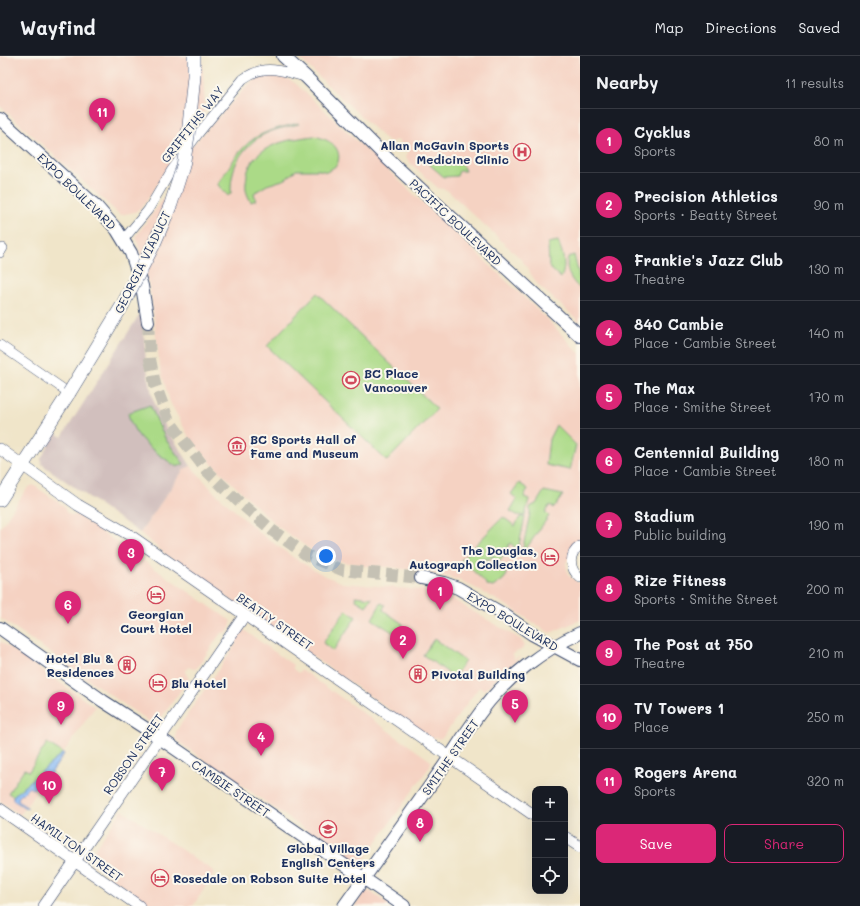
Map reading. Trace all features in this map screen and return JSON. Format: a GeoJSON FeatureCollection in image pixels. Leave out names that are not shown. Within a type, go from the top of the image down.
{"type":"FeatureCollection","features":[{"type":"Feature","properties":{"kind":"main road","name":"GEORGIA VIADUCT"},"geometry":{"type":"LineString","coordinates":[[0,500],[47,428],[64,390],[122,306],[154,244],[171,204],[183,166],[188,136],[194,76],[194,56]]}},
{"type":"Feature","properties":{"kind":"main road","name":"PACIFIC BOULEVARD"},"geometry":{"type":"LineString","coordinates":[[283,56],[388,159],[580,336]]}},
{"type":"Feature","properties":{"kind":"main road","name":"EXPO BOULEVARD"},"geometry":{"type":"LineString","coordinates":[[0,119],[97,207],[124,239],[131,253],[142,286],[148,322]]}},
{"type":"Feature","properties":{"kind":"main road","name":"EXPO BOULEVARD"},"geometry":{"type":"LineString","coordinates":[[421,578],[458,588],[580,660]]}},
{"type":"Feature","properties":{"kind":"main road","name":"CAMBIE STREET"},"geometry":{"type":"LineString","coordinates":[[0,628],[103,701],[404,906]]}},
{"type":"Feature","properties":{"kind":"main road","name":"SMITHE STREET"},"geometry":{"type":"LineString","coordinates":[[344,906],[492,698],[516,675],[554,646],[580,633]]}},
{"type":"Feature","properties":{"kind":"street","name":"GRIFFITHS WAY"},"geometry":{"type":"LineString","coordinates":[[124,239],[148,210],[170,171],[243,79],[261,70],[274,69],[306,77]]}},
{"type":"Feature","properties":{"kind":"street"},"geometry":{"type":"LineString","coordinates":[[0,346],[64,390]]}},
{"type":"Feature","properties":{"kind":"street","name":"BEATTY STREET"},"geometry":{"type":"LineString","coordinates":[[0,449],[96,517],[128,534],[244,616],[532,814]]}},
{"type":"Feature","properties":{"kind":"street"},"geometry":{"type":"LineString","coordinates":[[580,546],[573,554],[571,560],[571,566],[580,578]]}},
{"type":"Feature","properties":{"kind":"street","name":"ROBSON STREET"},"geometry":{"type":"LineString","coordinates":[[44,906],[244,616]]}},
{"type":"Feature","properties":{"kind":"street","name":"HAMILTON STREET"},"geometry":{"type":"LineString","coordinates":[[0,809],[139,906]]}},
{"type":"Feature","properties":{"kind":"street"},"geometry":{"type":"LineString","coordinates":[[568,839],[580,847]]}},
{"type":"Feature","properties":{"kind":"shaded area"},"geometry":{"type":"Polygon","coordinates":[[[0,56],[202,56],[205,110],[144,205],[135,212],[120,215],[0,106],[0,56]]]}},
{"type":"Feature","properties":{"kind":"shaded area"},"geometry":{"type":"Polygon","coordinates":[[[297,56],[580,56],[580,322],[538,285],[522,260],[447,190],[438,188],[409,162],[406,157],[408,149],[397,140],[390,142],[386,140],[297,56]]]}},
{"type":"Feature","properties":{"kind":"shaded area"},"geometry":{"type":"Polygon","coordinates":[[[270,75],[284,77],[295,83],[545,317],[580,354],[580,539],[566,563],[568,575],[580,584],[580,620],[550,633],[506,605],[456,579],[432,573],[389,567],[364,566],[338,561],[311,550],[276,525],[213,465],[190,439],[170,402],[160,368],[151,295],[136,236],[163,199],[190,148],[249,84],[259,77],[270,75]]]}},
{"type":"Feature","properties":{"kind":"shaded area"},"geometry":{"type":"Polygon","coordinates":[[[141,312],[146,364],[153,399],[162,422],[191,466],[184,469],[140,533],[47,468],[42,464],[41,459],[55,433],[62,437],[141,312]]]}},
{"type":"Feature","properties":{"kind":"shaded area"},"geometry":{"type":"Polygon","coordinates":[[[191,466],[214,492],[260,533],[294,558],[323,575],[343,583],[420,590],[442,594],[520,639],[524,644],[523,648],[512,654],[514,659],[521,656],[484,690],[479,687],[442,738],[438,739],[435,737],[432,739],[170,558],[140,533],[184,469],[191,466]]]}},
{"type":"Feature","properties":{"kind":"shaded area"},"geometry":{"type":"Polygon","coordinates":[[[33,485],[64,506],[66,512],[72,516],[77,515],[231,621],[231,625],[227,632],[221,633],[197,668],[194,669],[188,667],[185,672],[189,679],[158,722],[153,723],[148,721],[0,618],[0,528],[26,490],[33,485]]]}},
{"type":"Feature","properties":{"kind":"shaded area"},"geometry":{"type":"Polygon","coordinates":[[[244,630],[293,665],[293,669],[298,673],[302,670],[431,761],[430,766],[361,864],[354,863],[176,739],[176,731],[236,644],[235,639],[244,630]]]}},
{"type":"Feature","properties":{"kind":"shaded area"},"geometry":{"type":"Polygon","coordinates":[[[0,641],[95,707],[20,815],[0,801],[0,641]]]}},
{"type":"Feature","properties":{"kind":"shaded area"},"geometry":{"type":"Polygon","coordinates":[[[122,810],[215,872],[193,906],[152,906],[90,862],[90,856],[122,810]]]}},
{"type":"Feature","properties":{"kind":"shaded area"},"geometry":{"type":"Polygon","coordinates":[[[367,891],[371,892],[391,906],[355,906],[367,891]]]}},
{"type":"Feature","properties":{"kind":"green space"},"geometry":{"type":"Polygon","coordinates":[[[298,123],[299,124],[272,131],[251,143],[237,162],[231,182],[231,193],[228,196],[218,185],[237,155],[251,141],[263,133],[298,123]]]}},
{"type":"Feature","properties":{"kind":"green space"},"geometry":{"type":"Polygon","coordinates":[[[314,136],[325,139],[334,145],[337,149],[339,159],[337,165],[327,172],[320,170],[296,170],[286,179],[267,185],[254,193],[256,200],[251,202],[247,192],[246,179],[250,165],[256,157],[273,145],[294,139],[314,136]]]}},
{"type":"Feature","properties":{"kind":"green space"},"geometry":{"type":"Polygon","coordinates":[[[430,159],[440,159],[444,163],[456,163],[460,160],[465,171],[459,171],[457,176],[444,177],[430,165],[430,159]]]}},
{"type":"Feature","properties":{"kind":"green space"},"geometry":{"type":"Polygon","coordinates":[[[558,241],[563,255],[564,264],[561,278],[549,267],[548,243],[558,241]]]}},
{"type":"Feature","properties":{"kind":"green space"},"geometry":{"type":"Polygon","coordinates":[[[574,255],[579,276],[580,289],[573,282],[567,266],[568,257],[574,255]]]}},
{"type":"Feature","properties":{"kind":"green space"},"geometry":{"type":"Polygon","coordinates":[[[317,293],[437,409],[387,461],[267,346],[317,293]]]}},
{"type":"Feature","properties":{"kind":"green space"},"geometry":{"type":"Polygon","coordinates":[[[150,405],[166,440],[184,464],[177,467],[152,449],[136,432],[128,413],[150,405]]]}},
{"type":"Feature","properties":{"kind":"green space"},"geometry":{"type":"Polygon","coordinates":[[[556,425],[576,445],[570,470],[546,465],[549,439],[556,425]]]}},
{"type":"Feature","properties":{"kind":"green space"},"geometry":{"type":"Polygon","coordinates":[[[519,483],[528,489],[524,497],[529,499],[525,516],[517,515],[510,511],[517,499],[511,494],[519,483]]]}},
{"type":"Feature","properties":{"kind":"green space"},"geometry":{"type":"Polygon","coordinates":[[[544,491],[563,495],[554,508],[550,505],[545,512],[549,516],[523,553],[530,507],[536,504],[544,491]]]}},
{"type":"Feature","properties":{"kind":"green space"},"geometry":{"type":"Polygon","coordinates":[[[503,517],[515,526],[520,517],[525,517],[518,550],[510,543],[498,564],[493,559],[493,555],[490,559],[483,559],[495,567],[503,568],[507,575],[493,587],[488,586],[461,560],[503,517]]]}},
{"type":"Feature","properties":{"kind":"green space"},"geometry":{"type":"Polygon","coordinates":[[[355,596],[372,598],[366,606],[356,600],[355,596]]]}},
{"type":"Feature","properties":{"kind":"green space"},"geometry":{"type":"Polygon","coordinates":[[[381,603],[385,605],[383,610],[403,624],[397,635],[372,619],[381,603]]]}},
{"type":"Feature","properties":{"kind":"green space"},"geometry":{"type":"Polygon","coordinates":[[[346,610],[356,617],[333,651],[323,643],[346,610]]]}},
{"type":"Feature","properties":{"kind":"green space"},"geometry":{"type":"Polygon","coordinates":[[[434,639],[465,661],[454,677],[423,655],[434,639]]]}},
{"type":"Feature","properties":{"kind":"green space"},"geometry":{"type":"Polygon","coordinates":[[[47,743],[63,753],[13,796],[8,793],[24,769],[29,771],[47,743]]]}},
{"type":"Feature","properties":{"kind":"water"},"geometry":{"type":"Polygon","coordinates":[[[63,753],[64,754],[42,786],[39,785],[32,789],[29,787],[18,798],[19,802],[28,808],[27,809],[13,800],[13,796],[63,753]]]}},
{"type":"Feature","properties":{"kind":"tunnel"},"geometry":{"type":"LineString","coordinates":[[148,322],[150,359],[155,384],[168,419],[208,472],[238,501],[273,531],[308,556],[342,570],[421,578]]}},
{"type":"Feature","properties":{"kind":"place","name":"Rogers Arena"},"geometry":{"type":"Point","coordinates":[102,131]}},
{"type":"Feature","properties":{"kind":"place","name":"Allan McGavin Sports Medicine Clinic"},"geometry":{"type":"Point","coordinates":[522,152]}},
{"type":"Feature","properties":{"kind":"place","name":"BC Place Vancouver"},"geometry":{"type":"Point","coordinates":[351,380]}},
{"type":"Feature","properties":{"kind":"place","name":"BC Sports Hall of Fame and Museum"},"geometry":{"type":"Point","coordinates":[237,446]}},
{"type":"Feature","properties":{"kind":"place","name":"The Douglas, Autograph Collection"},"geometry":{"type":"Point","coordinates":[550,557]}},
{"type":"Feature","properties":{"kind":"place","name":"Frankie's Jazz Club"},"geometry":{"type":"Point","coordinates":[131,572]}},
{"type":"Feature","properties":{"kind":"place","name":"Georgian Court Hotel"},"geometry":{"type":"Point","coordinates":[156,595]}},
{"type":"Feature","properties":{"kind":"place","name":"Cycklus"},"geometry":{"type":"Point","coordinates":[440,610]}},
{"type":"Feature","properties":{"kind":"place","name":"Centennial Building"},"geometry":{"type":"Point","coordinates":[68,624]}},
{"type":"Feature","properties":{"kind":"place","name":"Precision Athletics"},"geometry":{"type":"Point","coordinates":[403,659]}},
{"type":"Feature","properties":{"kind":"place","name":"Hotel Blu & Residences"},"geometry":{"type":"Point","coordinates":[127,665]}},
{"type":"Feature","properties":{"kind":"place","name":"Pivotal Building"},"geometry":{"type":"Point","coordinates":[418,674]}},
{"type":"Feature","properties":{"kind":"place","name":"Blu Hotel"},"geometry":{"type":"Point","coordinates":[158,683]}},
{"type":"Feature","properties":{"kind":"place","name":"The Max"},"geometry":{"type":"Point","coordinates":[515,723]}},
{"type":"Feature","properties":{"kind":"place","name":"The Post at 750"},"geometry":{"type":"Point","coordinates":[61,725]}},
{"type":"Feature","properties":{"kind":"place","name":"840 Cambie"},"geometry":{"type":"Point","coordinates":[261,756]}},
{"type":"Feature","properties":{"kind":"place","name":"Stadium"},"geometry":{"type":"Point","coordinates":[162,791]}},
{"type":"Feature","properties":{"kind":"place","name":"TV Towers 1"},"geometry":{"type":"Point","coordinates":[49,804]}},
{"type":"Feature","properties":{"kind":"place","name":"Global Village English Centers"},"geometry":{"type":"Point","coordinates":[328,829]}},
{"type":"Feature","properties":{"kind":"place","name":"Rize Fitness"},"geometry":{"type":"Point","coordinates":[420,842]}},
{"type":"Feature","properties":{"kind":"place","name":"Rosedale on Robson Suite Hotel"},"geometry":{"type":"Point","coordinates":[160,878]}}]}
